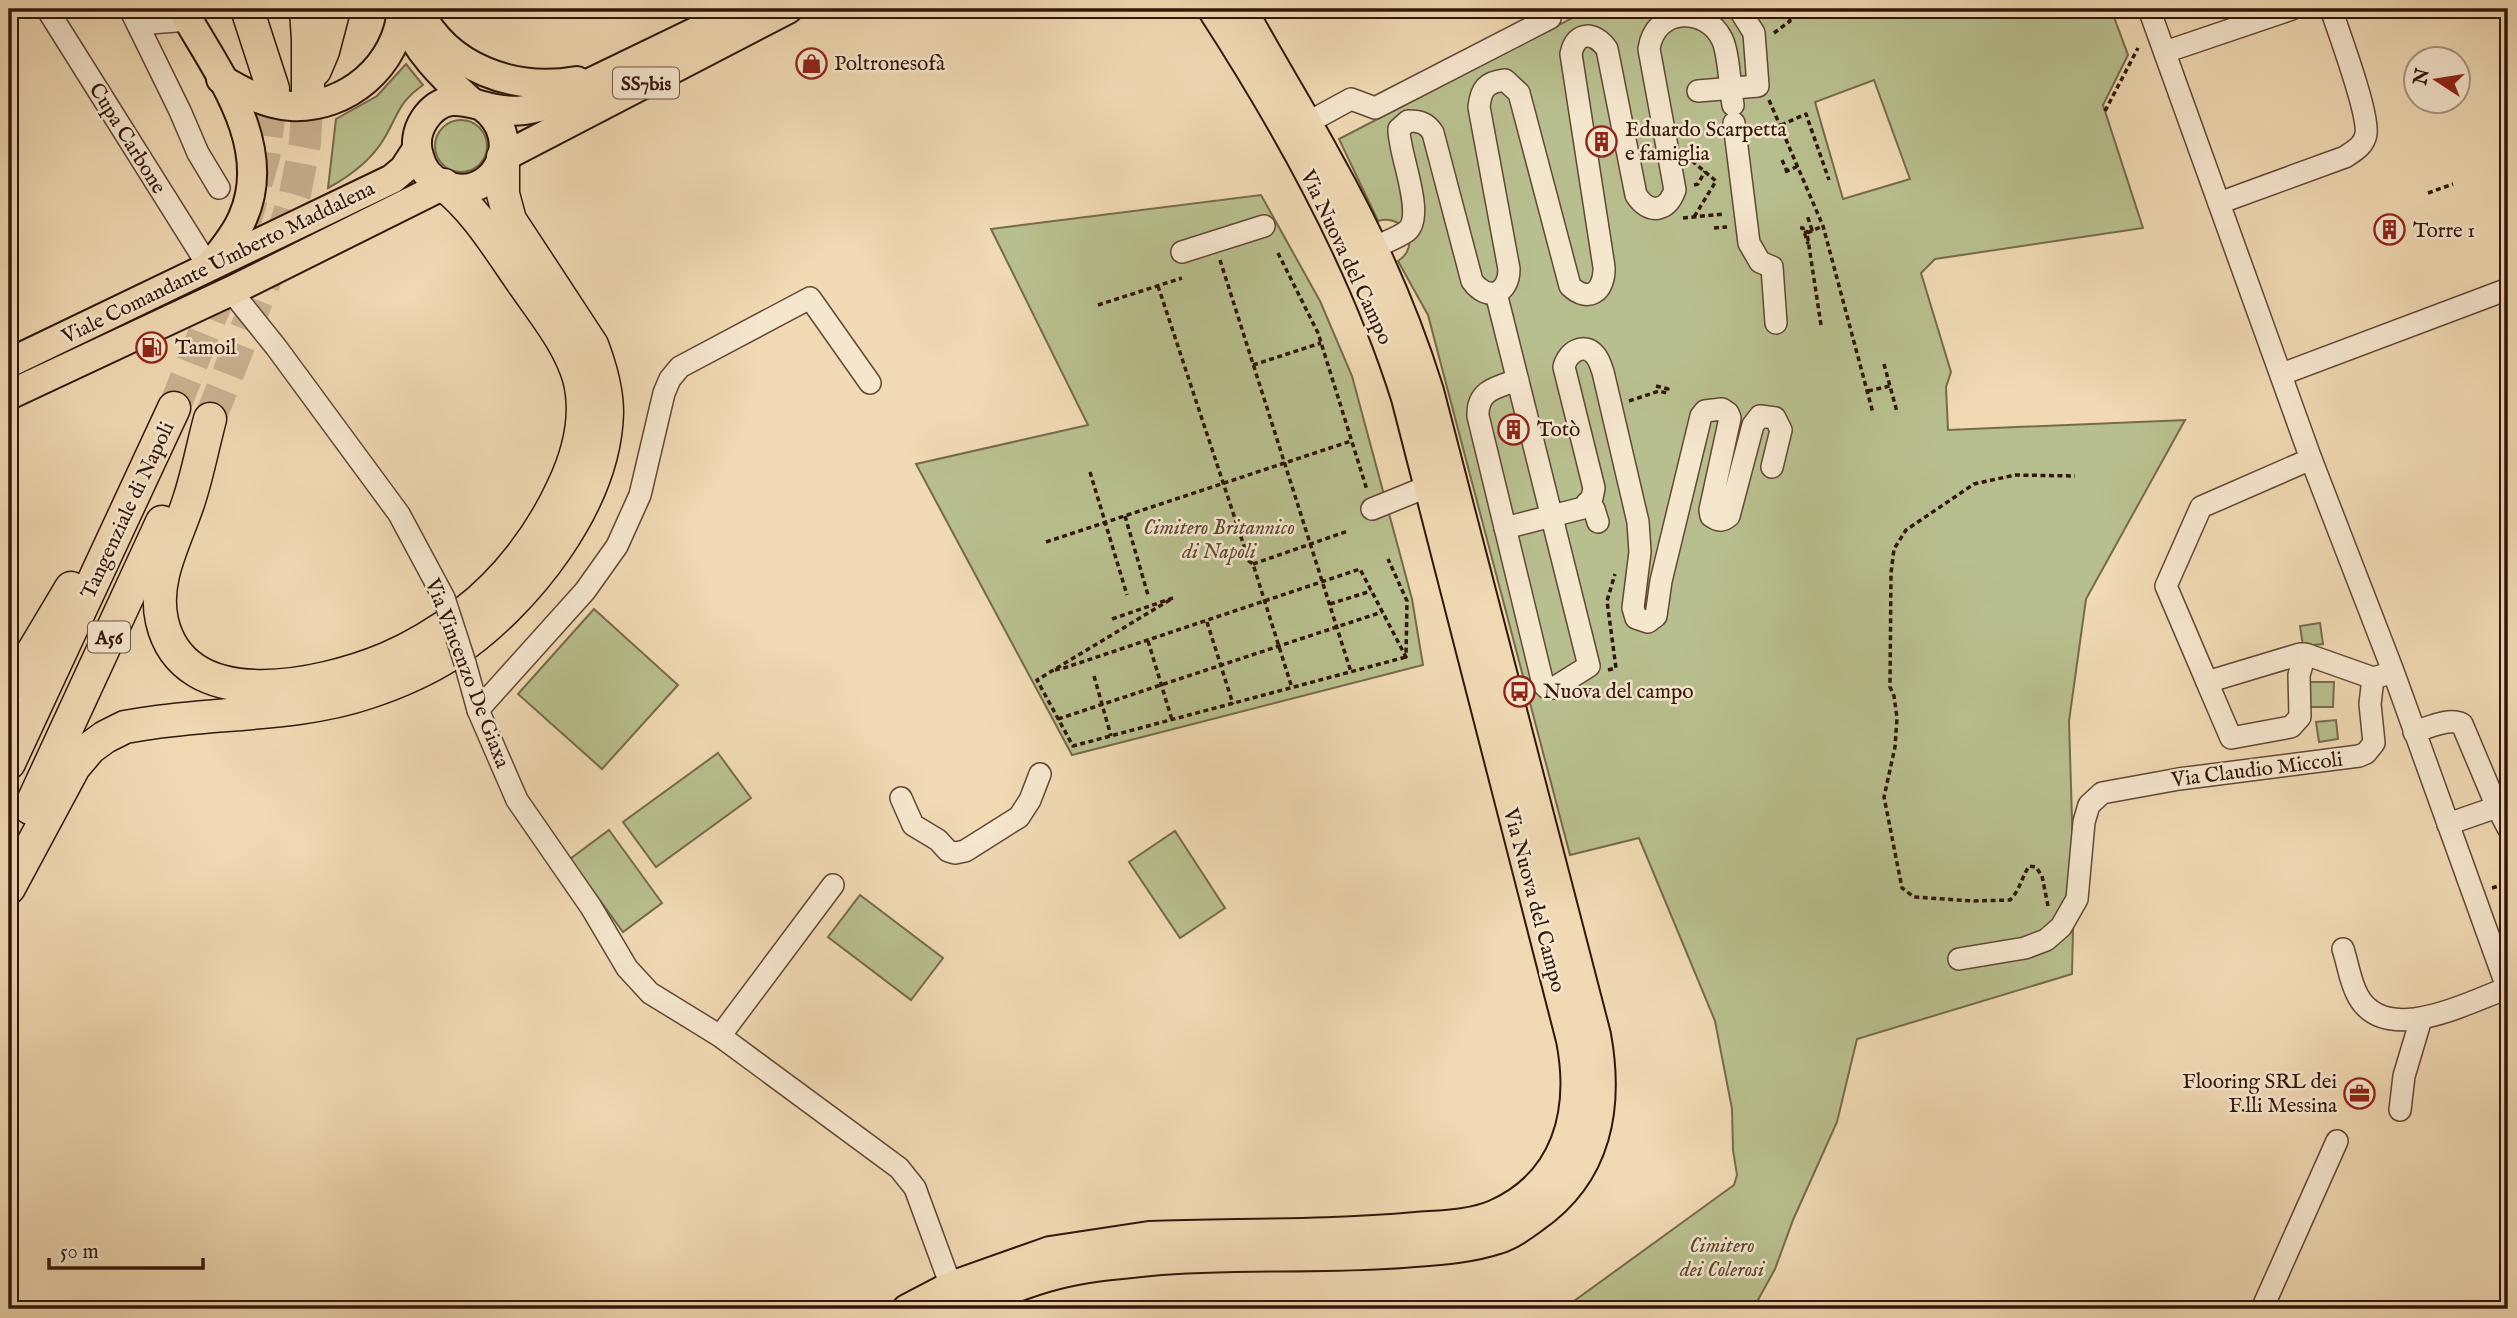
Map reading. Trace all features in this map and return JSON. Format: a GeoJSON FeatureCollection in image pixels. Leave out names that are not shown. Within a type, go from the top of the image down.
{"type":"FeatureCollection","features":[{"type":"Feature","properties":{"kind":"highway"},"geometry":{"type":"LineString","coordinates":[[247,9],[273,89],[270,9]]}},
{"type":"Feature","properties":{"kind":"highway"},"geometry":{"type":"LineString","coordinates":[[306,9],[308,89],[323,51],[334,9]]}},
{"type":"Feature","properties":{"kind":"highway"},"geometry":{"type":"LineString","coordinates":[[9,888],[74,767],[90,748],[105,737],[125,727],[310,706],[370,692],[450,654],[478,633],[517,596],[555,549],[584,500],[601,455],[607,410],[600,365],[592,345],[510,220],[503,194],[503,157]]}},
{"type":"Feature","properties":{"kind":"highway","name":"Tangenziale di Napoli"},"geometry":{"type":"LineString","coordinates":[[9,856],[210,419],[191,496],[160,583],[159,604],[162,623],[173,646],[189,666],[205,677],[240,686],[261,687],[332,676],[370,665],[429,637],[467,611],[499,582],[539,531],[567,479],[581,435],[582,396],[573,362],[551,323],[475,215],[444,186]]}},
{"type":"Feature","properties":{"kind":"highway","name":"Tangenziale di Napoli"},"geometry":{"type":"LineString","coordinates":[[9,763],[174,408]]}},
{"type":"Feature","properties":{"kind":"highway"},"geometry":{"type":"LineString","coordinates":[[9,687],[75,582],[135,495]]}},
{"type":"Feature","properties":{"kind":"main road","name":"Viale Comandante Umberto Maddalena"},"geometry":{"type":"LineString","coordinates":[[9,363],[392,179],[404,169],[417,149],[421,126],[436,108],[458,100],[503,110],[528,110],[553,101],[743,9]]}},
{"type":"Feature","properties":{"kind":"main road","name":"Viale Comandante Umberto Maddalena"},"geometry":{"type":"LineString","coordinates":[[9,395],[231,291],[444,186],[456,188],[480,184],[490,177],[503,157],[789,9]]}},
{"type":"Feature","properties":{"kind":"main road","name":"Via Nuova del Campo"},"geometry":{"type":"LineString","coordinates":[[958,1301],[1050,1251],[1149,1236],[1379,1230],[1476,1220],[1495,1214],[1534,1189],[1549,1174],[1561,1154],[1575,1109],[1576,1063],[1572,1040],[1406,398],[1391,351],[1371,300],[1299,156],[1212,9]]}},
{"type":"Feature","properties":{"kind":"main road","name":"Via Nuova del Campo"},"geometry":{"type":"LineString","coordinates":[[907,1309],[958,1301],[1056,1275],[1150,1261],[1394,1254],[1477,1245],[1500,1238],[1550,1208],[1569,1188],[1594,1139],[1600,1114],[1601,1084],[1596,1035],[1429,391],[1393,289],[1373,248],[1307,123],[1242,9]]}},
{"type":"Feature","properties":{"kind":"main road"},"geometry":{"type":"LineString","coordinates":[[220,79],[267,102],[292,106],[317,104],[342,96],[366,81],[383,62],[407,11]]}},
{"type":"Feature","properties":{"kind":"main road"},"geometry":{"type":"LineString","coordinates":[[407,11],[472,66],[495,76],[514,82],[547,85],[601,77]]}},
{"type":"Feature","properties":{"kind":"main road"},"geometry":{"type":"LineString","coordinates":[[407,11],[413,40],[433,66],[476,104],[491,113],[503,134],[503,157]]}},
{"type":"Feature","properties":{"kind":"main road"},"geometry":{"type":"LineString","coordinates":[[185,14],[242,124],[250,145],[253,168],[251,191],[244,216],[233,237],[209,267]]}},
{"type":"Feature","properties":{"kind":"main road"},"geometry":{"type":"LineString","coordinates":[[417,149],[426,171],[444,186]]}},
{"type":"Feature","properties":{"kind":"street","name":"Cupa Carbone"},"geometry":{"type":"LineString","coordinates":[[47,9],[209,267]]}},
{"type":"Feature","properties":{"kind":"street"},"geometry":{"type":"LineString","coordinates":[[1732,106],[1758,86],[1754,33],[1739,9]]}},
{"type":"Feature","properties":{"kind":"street","name":"Via Claudio Miccoli"},"geometry":{"type":"LineString","coordinates":[[2149,9],[2282,373],[2383,675],[2414,732],[2508,989],[2421,1019],[2391,1019],[2378,1015],[2357,995],[2343,949]]}},
{"type":"Feature","properties":{"kind":"street"},"geometry":{"type":"LineString","coordinates":[[2165,52],[2292,9]]}},
{"type":"Feature","properties":{"kind":"street"},"geometry":{"type":"LineString","coordinates":[[2219,203],[2345,157],[2359,148],[2366,134],[2364,113],[2331,9]]}},
{"type":"Feature","properties":{"kind":"street"},"geometry":{"type":"LineString","coordinates":[[185,14],[134,16],[198,153],[219,188]]}},
{"type":"Feature","properties":{"kind":"street"},"geometry":{"type":"LineString","coordinates":[[1373,248],[1406,232],[1412,226],[1413,201],[1399,142],[1399,129],[1408,121],[1418,121],[1428,125],[1433,133],[1472,281],[1478,290],[1496,293],[1505,288],[1509,281],[1509,269],[1479,107],[1483,89],[1487,84],[1504,80],[1519,93],[1570,286],[1578,293],[1586,295],[1595,292],[1604,277],[1572,47],[1586,36],[1595,37],[1607,49],[1636,195],[1642,205],[1662,208],[1674,193],[1674,179],[1650,49],[1651,41],[1660,24],[1670,18],[1693,17],[1707,22],[1724,42],[1749,243],[1760,262],[1772,267],[1776,323]]}},
{"type":"Feature","properties":{"kind":"street"},"geometry":{"type":"LineString","coordinates":[[1307,123],[1351,99],[1376,108],[1550,18]]}},
{"type":"Feature","properties":{"kind":"street"},"geometry":{"type":"LineString","coordinates":[[1698,91],[1732,106]]}},
{"type":"Feature","properties":{"kind":"street"},"geometry":{"type":"LineString","coordinates":[[1182,252],[1264,226]]}},
{"type":"Feature","properties":{"kind":"street"},"geometry":{"type":"LineString","coordinates":[[2282,373],[2508,289]]}},
{"type":"Feature","properties":{"kind":"street","name":"Via Vincenzo De Giaxa"},"geometry":{"type":"LineString","coordinates":[[231,291],[276,347],[399,514],[444,598],[478,710],[517,800],[591,907],[627,968],[650,993],[720,1036],[899,1168],[915,1188],[958,1301]]}},
{"type":"Feature","properties":{"kind":"street"},"geometry":{"type":"LineString","coordinates":[[1496,293],[1518,380],[1552,516],[1589,666],[1554,688],[1547,688],[1543,684],[1478,416],[1482,397],[1490,390],[1518,380]]}},
{"type":"Feature","properties":{"kind":"street"},"geometry":{"type":"LineString","coordinates":[[478,710],[584,591],[617,546],[640,495],[664,393],[670,379],[680,367],[810,298],[870,383]]}},
{"type":"Feature","properties":{"kind":"street"},"geometry":{"type":"LineString","coordinates":[[1506,528],[1583,508],[1592,498],[1594,488],[1564,367],[1570,354],[1579,349],[1587,348],[1594,353],[1603,372],[1639,522],[1640,552],[1633,608],[1636,618],[1648,622],[1656,616],[1661,581],[1704,411],[1721,409],[1728,413],[1730,418],[1710,510],[1711,516],[1717,521],[1729,516],[1753,425],[1760,416],[1775,418],[1781,430],[1772,467]]}},
{"type":"Feature","properties":{"kind":"street","name":"Via Claudio Miccoli"},"geometry":{"type":"LineString","coordinates":[[2305,654],[2299,675],[2300,717],[2291,727],[2231,738],[2166,586],[2201,507],[2311,459]]}},
{"type":"Feature","properties":{"kind":"street"},"geometry":{"type":"LineString","coordinates":[[1372,509],[1429,486]]}},
{"type":"Feature","properties":{"kind":"street"},"geometry":{"type":"LineString","coordinates":[[1587,503],[1594,509],[1598,522]]}},
{"type":"Feature","properties":{"kind":"street"},"geometry":{"type":"LineString","coordinates":[[9,716],[98,572]]}},
{"type":"Feature","properties":{"kind":"street"},"geometry":{"type":"LineString","coordinates":[[2207,682],[2305,654],[2383,675]]}},
{"type":"Feature","properties":{"kind":"street","name":"Via Claudio Miccoli"},"geometry":{"type":"LineString","coordinates":[[2050,936],[2061,927],[2077,899],[2084,822],[2089,805],[2102,793],[2154,783],[2359,756],[2366,753],[2374,743],[2370,704],[2383,675]]}},
{"type":"Feature","properties":{"kind":"street"},"geometry":{"type":"LineString","coordinates":[[2414,732],[2451,722],[2462,724],[2508,828]]}},
{"type":"Feature","properties":{"kind":"street"},"geometry":{"type":"LineString","coordinates":[[901,798],[913,825],[938,840],[948,851],[961,853],[1018,817],[1030,800],[1040,774]]}},
{"type":"Feature","properties":{"kind":"street"},"geometry":{"type":"LineString","coordinates":[[2448,824],[2497,807]]}},
{"type":"Feature","properties":{"kind":"street"},"geometry":{"type":"LineString","coordinates":[[720,1036],[833,885]]}},
{"type":"Feature","properties":{"kind":"street"},"geometry":{"type":"LineString","coordinates":[[1959,959],[2025,948],[2050,936]]}},
{"type":"Feature","properties":{"kind":"street"},"geometry":{"type":"LineString","coordinates":[[2400,1110],[2404,1076],[2421,1019]]}},
{"type":"Feature","properties":{"kind":"street"},"geometry":{"type":"LineString","coordinates":[[2262,1309],[2337,1141]]}},
{"type":"Feature","properties":{"kind":"path"},"geometry":{"type":"LineString","coordinates":[[1785,9],[1790,22]]}},
{"type":"Feature","properties":{"kind":"path"},"geometry":{"type":"LineString","coordinates":[[2105,111],[2138,48]]}},
{"type":"Feature","properties":{"kind":"path"},"geometry":{"type":"LineString","coordinates":[[1774,111],[1823,226],[1873,413]]}},
{"type":"Feature","properties":{"kind":"path"},"geometry":{"type":"LineString","coordinates":[[1781,125],[1806,114],[1829,180]]}},
{"type":"Feature","properties":{"kind":"path"},"geometry":{"type":"LineString","coordinates":[[1782,160],[1786,172],[1796,167],[1796,162]]}},
{"type":"Feature","properties":{"kind":"path"},"geometry":{"type":"LineString","coordinates":[[1692,161],[1716,181],[1694,217]]}},
{"type":"Feature","properties":{"kind":"path"},"geometry":{"type":"LineString","coordinates":[[2428,193],[2453,184]]}},
{"type":"Feature","properties":{"kind":"path"},"geometry":{"type":"LineString","coordinates":[[1667,204],[1679,218],[1729,213]]}},
{"type":"Feature","properties":{"kind":"path"},"geometry":{"type":"LineString","coordinates":[[1804,233],[1812,230],[1807,215]]}},
{"type":"Feature","properties":{"kind":"path"},"geometry":{"type":"LineString","coordinates":[[1808,244],[1810,241],[1807,233],[1823,226]]}},
{"type":"Feature","properties":{"kind":"path"},"geometry":{"type":"LineString","coordinates":[[1800,228],[1803,228],[1808,244],[1821,325]]}},
{"type":"Feature","properties":{"kind":"path"},"geometry":{"type":"LineString","coordinates":[[1214,242],[1351,672]]}},
{"type":"Feature","properties":{"kind":"path"},"geometry":{"type":"LineString","coordinates":[[1278,253],[1321,343],[1372,509]]}},
{"type":"Feature","properties":{"kind":"path"},"geometry":{"type":"LineString","coordinates":[[1098,305],[1182,278]]}},
{"type":"Feature","properties":{"kind":"path"},"geometry":{"type":"LineString","coordinates":[[1158,286],[1249,561],[1253,564],[1292,688]]}},
{"type":"Feature","properties":{"kind":"path"},"geometry":{"type":"LineString","coordinates":[[1253,365],[1321,343]]}},
{"type":"Feature","properties":{"kind":"path"},"geometry":{"type":"LineString","coordinates":[[1884,365],[1897,412]]}},
{"type":"Feature","properties":{"kind":"path"},"geometry":{"type":"LineString","coordinates":[[1612,407],[1659,391],[1667,393],[1668,389],[1656,386]]}},
{"type":"Feature","properties":{"kind":"path"},"geometry":{"type":"LineString","coordinates":[[1868,391],[1889,386]]}},
{"type":"Feature","properties":{"kind":"path"},"geometry":{"type":"LineString","coordinates":[[1046,542],[1351,441]]}},
{"type":"Feature","properties":{"kind":"path"},"geometry":{"type":"LineString","coordinates":[[1090,471],[1127,595]]}},
{"type":"Feature","properties":{"kind":"path"},"geometry":{"type":"LineString","coordinates":[[2050,936],[2047,893],[2036,867],[2029,866],[2022,877],[2019,891],[2010,900],[1972,901],[1914,897],[1902,888],[1884,797],[1895,747],[1897,718],[1890,687],[1891,573],[1894,550],[1906,530],[1974,484],[2015,475],[2075,476]]}},
{"type":"Feature","properties":{"kind":"path"},"geometry":{"type":"LineString","coordinates":[[1125,516],[1148,595]]}},
{"type":"Feature","properties":{"kind":"path"},"geometry":{"type":"LineString","coordinates":[[1253,564],[1348,531]]}},
{"type":"Feature","properties":{"kind":"path"},"geometry":{"type":"LineString","coordinates":[[1388,559],[1407,601],[1406,657]]}},
{"type":"Feature","properties":{"kind":"path"},"geometry":{"type":"LineString","coordinates":[[1053,670],[1148,641],[1360,569],[1406,657]]}},
{"type":"Feature","properties":{"kind":"path"},"geometry":{"type":"LineString","coordinates":[[1330,604],[1371,591]]}},
{"type":"Feature","properties":{"kind":"path"},"geometry":{"type":"LineString","coordinates":[[1112,619],[1173,598],[1037,680],[1073,746],[1406,657]]}},
{"type":"Feature","properties":{"kind":"path"},"geometry":{"type":"LineString","coordinates":[[1058,719],[1382,612]]}},
{"type":"Feature","properties":{"kind":"path"},"geometry":{"type":"LineString","coordinates":[[1206,621],[1233,704]]}},
{"type":"Feature","properties":{"kind":"path"},"geometry":{"type":"LineString","coordinates":[[1148,641],[1172,720]]}},
{"type":"Feature","properties":{"kind":"path"},"geometry":{"type":"LineString","coordinates":[[1601,671],[1616,668],[1614,654]]}},
{"type":"Feature","properties":{"kind":"path"},"geometry":{"type":"LineString","coordinates":[[1094,676],[1111,736]]}},
{"type":"Feature","properties":{"kind":"green space","name":"Cimitero dei Colerosi"},"geometry":{"type":"Polygon","coordinates":[[[1581,9],[2111,9],[2128,55],[2103,105],[2143,228],[1935,259],[1921,273],[1951,372],[1946,387],[1948,430],[2185,420],[2086,599],[2069,721],[2074,885],[2072,974],[1857,1039],[1837,1122],[1793,1220],[1775,1269],[1753,1309],[1563,1309],[1734,1185],[1737,1175],[1733,1150],[1732,1109],[1715,1021],[1639,838],[1570,855],[1428,315],[1398,261],[1409,247],[1407,232],[1395,222],[1378,221],[1339,139],[1582,13],[1581,9]],[[1874,80],[1815,102],[1843,199],[1910,179],[1874,80]]]}},
{"type":"Feature","properties":{"kind":"green space"},"geometry":{"type":"Polygon","coordinates":[[[406,64],[423,85],[404,103],[380,145],[368,160],[328,188],[336,119],[377,96],[406,64]]]}},
{"type":"Feature","properties":{"kind":"green space"},"geometry":{"type":"Polygon","coordinates":[[[461,120],[471,122],[479,128],[485,136],[485,156],[479,164],[471,170],[461,172],[451,170],[443,164],[437,156],[435,146],[437,136],[443,128],[451,122],[461,120]]]}},
{"type":"Feature","properties":{"kind":"green space","name":"Cimitero Britannico di Napoli"},"geometry":{"type":"Polygon","coordinates":[[[1261,195],[1320,301],[1352,376],[1412,599],[1423,665],[1072,755],[916,464],[1088,425],[991,229],[1261,195]]]}},
{"type":"Feature","properties":{"kind":"green space"},"geometry":{"type":"Polygon","coordinates":[[[594,609],[678,685],[602,769],[518,694],[594,609]]]}},
{"type":"Feature","properties":{"kind":"green space"},"geometry":{"type":"Polygon","coordinates":[[[2320,623],[2323,644],[2303,646],[2300,626],[2320,623]]]}},
{"type":"Feature","properties":{"kind":"green space"},"geometry":{"type":"Polygon","coordinates":[[[2308,682],[2334,682],[2333,707],[2307,707],[2308,682]]]}},
{"type":"Feature","properties":{"kind":"green space"},"geometry":{"type":"Polygon","coordinates":[[[2336,720],[2338,739],[2319,742],[2316,722],[2336,720]]]}},
{"type":"Feature","properties":{"kind":"green space"},"geometry":{"type":"Polygon","coordinates":[[[718,753],[751,798],[656,867],[623,822],[718,753]]]}},
{"type":"Feature","properties":{"kind":"green space"},"geometry":{"type":"Polygon","coordinates":[[[609,830],[662,903],[623,932],[570,859],[609,830]]]}},
{"type":"Feature","properties":{"kind":"green space"},"geometry":{"type":"Polygon","coordinates":[[[1175,831],[1225,908],[1180,938],[1129,862],[1175,831]]]}},
{"type":"Feature","properties":{"kind":"green space"},"geometry":{"type":"Polygon","coordinates":[[[860,895],[943,958],[911,1000],[828,937],[860,895]]]}},
{"type":"Feature","properties":{"kind":"tunnel"},"geometry":{"type":"LineString","coordinates":[[174,408],[235,257],[264,157],[273,89]]}},
{"type":"Feature","properties":{"kind":"tunnel"},"geometry":{"type":"LineString","coordinates":[[210,419],[277,251],[295,194],[305,143],[308,91]]}},
{"type":"Feature","properties":{"kind":"place","name":"Poltronesofà"},"geometry":{"type":"Point","coordinates":[811,63]}},
{"type":"Feature","properties":{"kind":"place","name":"Eduardo Scarpetta e famiglia"},"geometry":{"type":"Point","coordinates":[1602,141]}},
{"type":"Feature","properties":{"kind":"place","name":"Torre 1"},"geometry":{"type":"Point","coordinates":[2390,230]}},
{"type":"Feature","properties":{"kind":"place","name":"Tamoil"},"geometry":{"type":"Point","coordinates":[152,347]}},
{"type":"Feature","properties":{"kind":"place","name":"Totò"},"geometry":{"type":"Point","coordinates":[1514,429]}},
{"type":"Feature","properties":{"kind":"place","name":"Nuova del campo"},"geometry":{"type":"Point","coordinates":[1520,691]}},
{"type":"Feature","properties":{"kind":"place","name":"Flooring SRL dei F.lli Messina"},"geometry":{"type":"Point","coordinates":[2360,1093]}}]}
